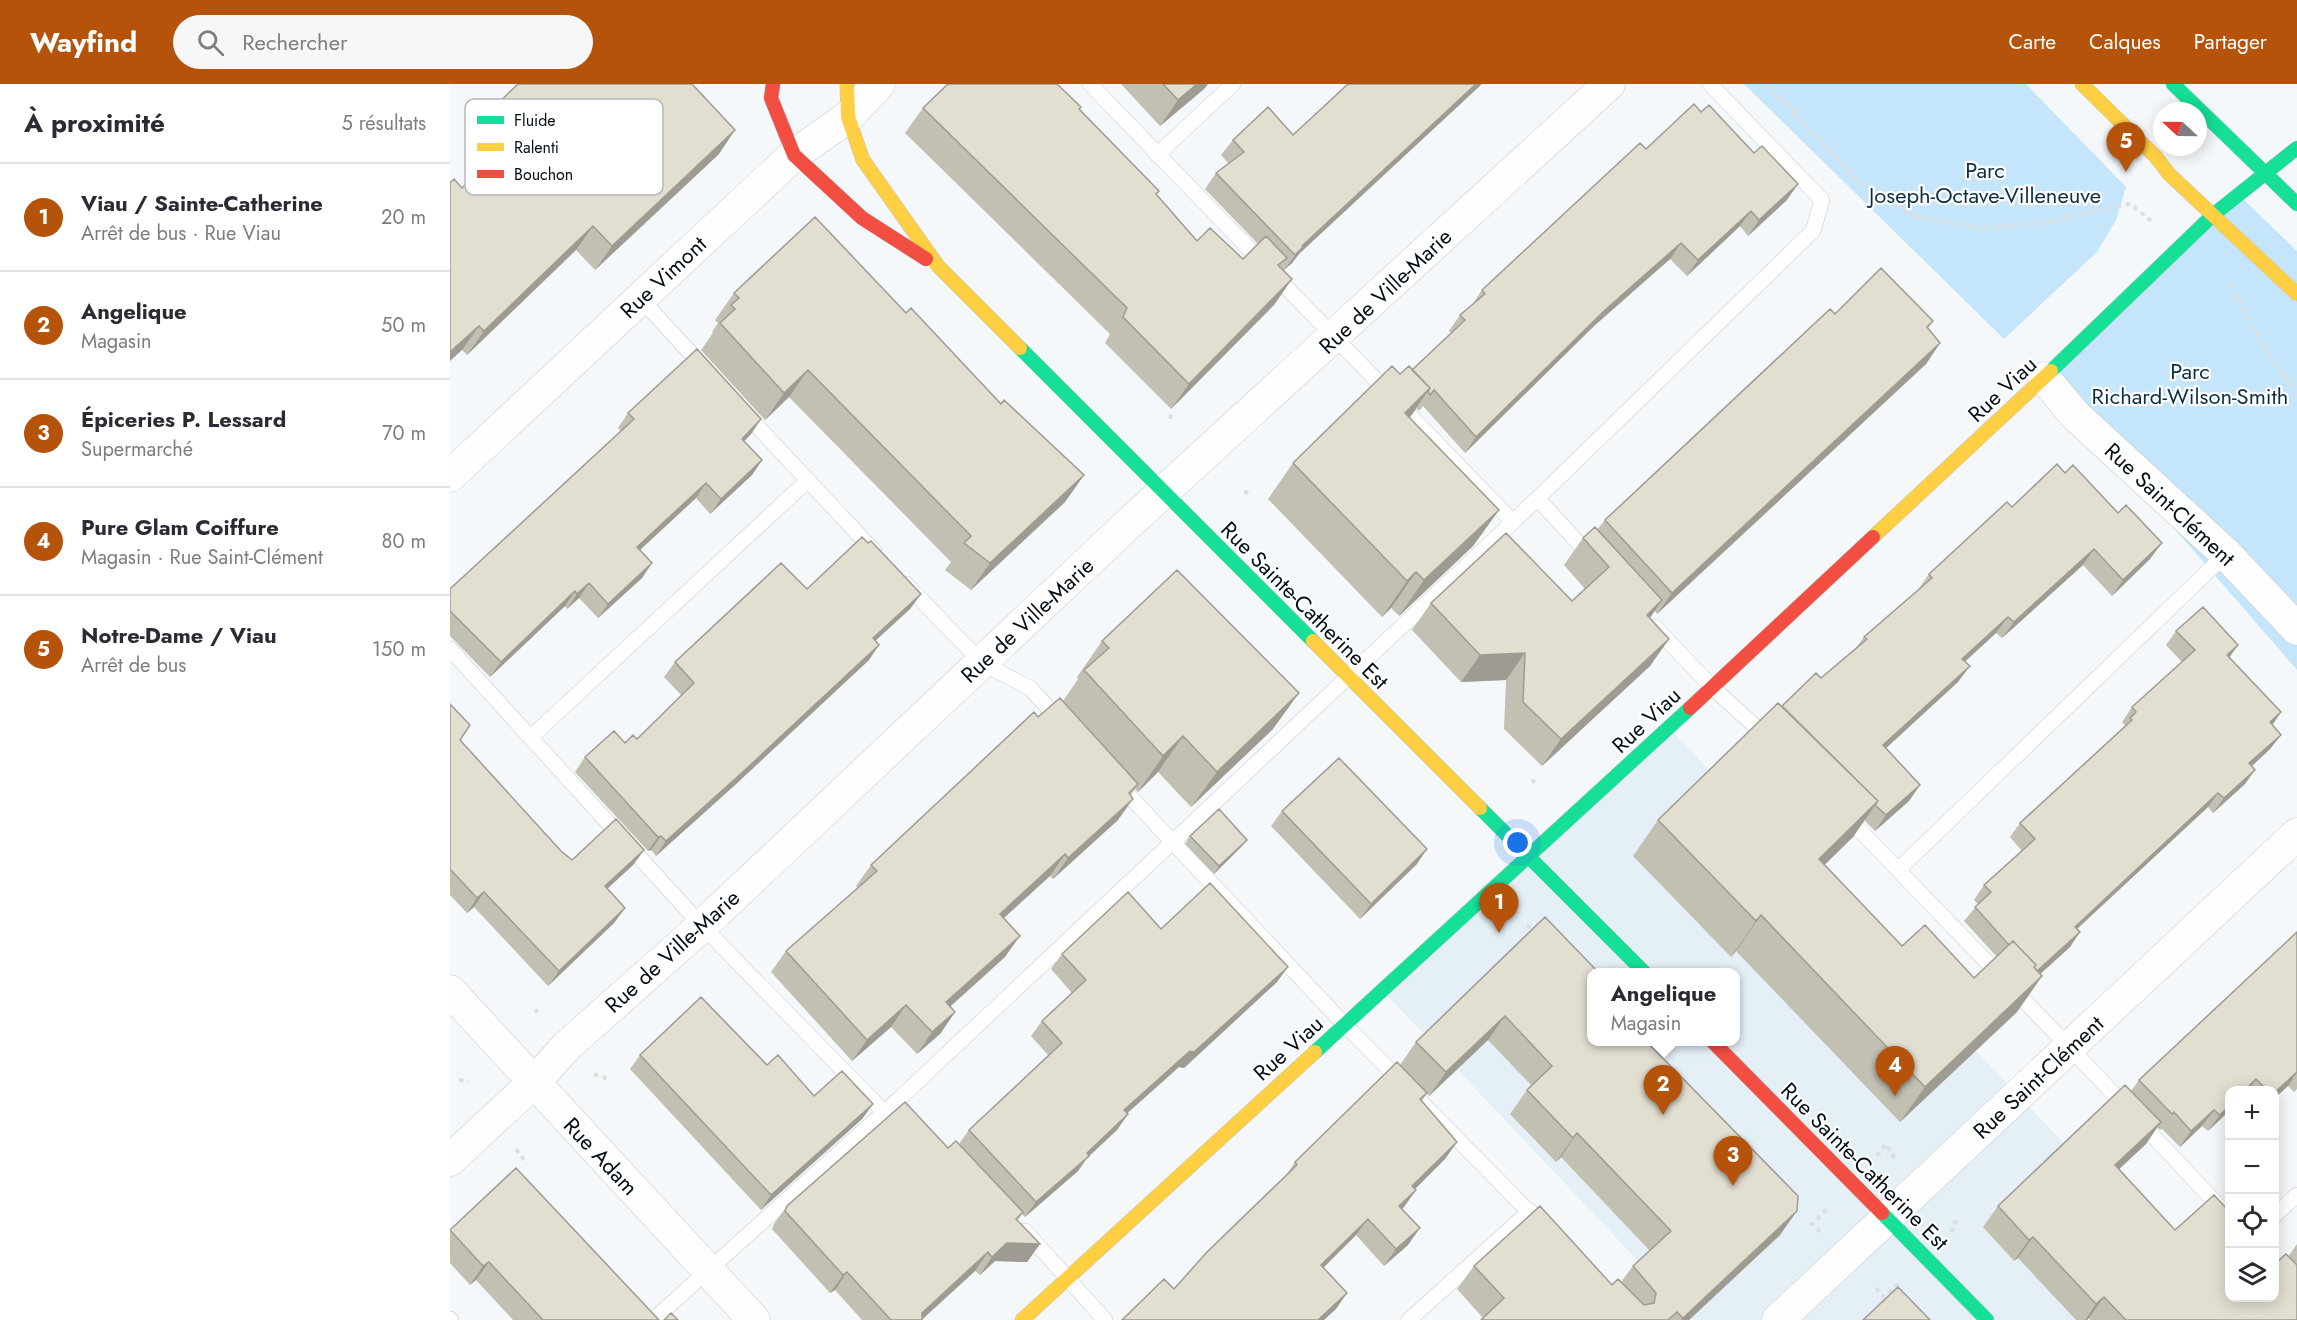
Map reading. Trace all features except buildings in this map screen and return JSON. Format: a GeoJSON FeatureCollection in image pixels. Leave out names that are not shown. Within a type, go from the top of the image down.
{"type":"FeatureCollection","features":[{"type":"Feature","properties":{"kind":"main road","name":"Rue Sainte-Catherine Est"},"geometry":{"type":"LineString","coordinates":[[847,84],[848,117],[863,160],[938,266],[1640,968]]}},
{"type":"Feature","properties":{"kind":"main road"},"geometry":{"type":"LineString","coordinates":[[2082,84],[2156,157],[2169,174],[2297,294]]}},
{"type":"Feature","properties":{"kind":"main road"},"geometry":{"type":"LineString","coordinates":[[2173,84],[2297,204]]}},
{"type":"Feature","properties":{"kind":"main road","name":"Rue Sainte-Catherine Est"},"geometry":{"type":"LineString","coordinates":[[772,91],[794,155],[862,218],[938,266]]}},
{"type":"Feature","properties":{"kind":"main road","name":"Rue Viau"},"geometry":{"type":"LineString","coordinates":[[1022,1320],[1529,857],[2044,378],[2213,215],[2297,148]]}},
{"type":"Feature","properties":{"kind":"main road","name":"Rue Sainte-Catherine Est"},"geometry":{"type":"LineString","coordinates":[[1718,1046],[1988,1320]]}},
{"type":"Feature","properties":{"kind":"street","name":"Rue Vimont"},"geometry":{"type":"LineString","coordinates":[[450,476],[794,155],[848,117],[879,84]]}},
{"type":"Feature","properties":{"kind":"street","name":"Rue de Ville-Marie"},"geometry":{"type":"LineString","coordinates":[[450,1160],[535,1081],[567,1046],[702,926],[1125,526],[1335,337],[1609,84]]}},
{"type":"Feature","properties":{"kind":"street","name":"Rue Saint-Clément"},"geometry":{"type":"LineString","coordinates":[[2044,378],[2075,415],[2226,554],[2297,629]]}},
{"type":"Feature","properties":{"kind":"street","name":"Rue Saint-Clément"},"geometry":{"type":"LineString","coordinates":[[1778,1320],[2297,834]]}},
{"type":"Feature","properties":{"kind":"street","name":"Rue Adam"},"geometry":{"type":"LineString","coordinates":[[450,991],[754,1320]]}},
{"type":"Feature","properties":{"kind":"lane"},"geometry":{"type":"LineString","coordinates":[[759,84],[772,91]]}},
{"type":"Feature","properties":{"kind":"lane"},"geometry":{"type":"LineString","coordinates":[[1090,84],[1513,522]]}},
{"type":"Feature","properties":{"kind":"lane"},"geometry":{"type":"LineString","coordinates":[[1157,155],[1233,84]]}},
{"type":"Feature","properties":{"kind":"lane"},"geometry":{"type":"LineString","coordinates":[[653,1320],[884,1112],[903,1102],[1170,842],[1538,499],[1813,231],[1822,200],[1710,84]]}},
{"type":"Feature","properties":{"kind":"lane"},"geometry":{"type":"LineString","coordinates":[[640,298],[719,385]]}},
{"type":"Feature","properties":{"kind":"lane"},"geometry":{"type":"LineString","coordinates":[[735,402],[881,558]]}},
{"type":"Feature","properties":{"kind":"lane"},"geometry":{"type":"LineString","coordinates":[[531,737],[807,481]]}},
{"type":"Feature","properties":{"kind":"lane"},"geometry":{"type":"LineString","coordinates":[[1538,499],[1600,567]]}},
{"type":"Feature","properties":{"kind":"lane"},"geometry":{"type":"LineString","coordinates":[[1899,868],[2226,554]]}},
{"type":"Feature","properties":{"kind":"lane"},"geometry":{"type":"LineString","coordinates":[[898,576],[982,663],[1030,688],[1069,731]]}},
{"type":"Feature","properties":{"kind":"lane"},"geometry":{"type":"LineString","coordinates":[[1647,618],[1712,687],[1782,752]]}},
{"type":"Feature","properties":{"kind":"lane"},"geometry":{"type":"LineString","coordinates":[[450,649],[702,926],[884,1112]]}},
{"type":"Feature","properties":{"kind":"lane"},"geometry":{"type":"LineString","coordinates":[[1108,774],[1345,1025],[1553,1236]]}},
{"type":"Feature","properties":{"kind":"lane"},"geometry":{"type":"LineString","coordinates":[[1832,802],[1899,868],[2070,1047],[2225,1214]]}},
{"type":"Feature","properties":{"kind":"lane"},"geometry":{"type":"LineString","coordinates":[[2279,1211],[2297,1195]]}},
{"type":"Feature","properties":{"kind":"lane"},"geometry":{"type":"LineString","coordinates":[[1410,1320],[1530,1211]]}},
{"type":"Feature","properties":{"kind":"lane"},"geometry":{"type":"LineString","coordinates":[[1017,1222],[1105,1320]]}},
{"type":"Feature","properties":{"kind":"path"},"geometry":{"type":"LineString","coordinates":[[1767,84],[1857,180],[1914,216],[1979,228],[2033,224],[2130,204]]}},
{"type":"Feature","properties":{"kind":"path"},"geometry":{"type":"LineString","coordinates":[[2228,290],[2229,283],[2262,344],[2297,393]]}},
{"type":"Feature","properties":{"kind":"path"},"geometry":{"type":"LineString","coordinates":[[1170,419],[1172,412]]}},
{"type":"Feature","properties":{"kind":"path"},"geometry":{"type":"LineString","coordinates":[[1533,779],[1534,787]]}},
{"type":"Feature","properties":{"kind":"path"},"geometry":{"type":"LineString","coordinates":[[1529,920],[1529,928]]}},
{"type":"Feature","properties":{"kind":"path"},"geometry":{"type":"LineString","coordinates":[[535,1013],[539,1007]]}},
{"type":"Feature","properties":{"kind":"path"},"geometry":{"type":"LineString","coordinates":[[594,1074],[608,1079]]}},
{"type":"Feature","properties":{"kind":"path"},"geometry":{"type":"LineString","coordinates":[[459,1080],[469,1081]]}},
{"type":"Feature","properties":{"kind":"path"},"geometry":{"type":"LineString","coordinates":[[1874,1161],[1886,1144],[1900,1167]]}},
{"type":"Feature","properties":{"kind":"path"},"geometry":{"type":"LineString","coordinates":[[516,1149],[527,1164]]}},
{"type":"Feature","properties":{"kind":"path"},"geometry":{"type":"LineString","coordinates":[[1825,1236],[1812,1224],[1830,1206]]}},
{"type":"Feature","properties":{"kind":"path"},"geometry":{"type":"LineString","coordinates":[[1876,1288],[1884,1297],[1902,1281]]}},
{"type":"Feature","properties":{"kind":"shaded area"},"geometry":{"type":"Polygon","coordinates":[[[1669,728],[2232,1320],[1694,1320],[1383,991],[1669,728]]]}},
{"type":"Feature","properties":{"kind":"green space","name":"Parc Joseph-Octave-Villeneuve"},"geometry":{"type":"Polygon","coordinates":[[[1744,84],[2026,84],[2126,187],[2116,220],[2097,252],[2004,339],[1744,84]]]}},
{"type":"Feature","properties":{"kind":"green space","name":"Parc Richard-Wilson-Smith"},"geometry":{"type":"Polygon","coordinates":[[[2240,196],[2297,251],[2297,670],[2044,378],[2240,196]]]}},
{"type":"Feature","properties":{"kind":"traffic: fast"},"geometry":{"type":"LineString","coordinates":[[2173,84],[2297,204]]}},
{"type":"Feature","properties":{"kind":"traffic: fast"},"geometry":{"type":"LineString","coordinates":[[2051,371],[2213,215],[2297,148]]}},
{"type":"Feature","properties":{"kind":"traffic: fast"},"geometry":{"type":"LineString","coordinates":[[1020,348],[1313,641]]}},
{"type":"Feature","properties":{"kind":"traffic: fast"},"geometry":{"type":"LineString","coordinates":[[1315,1052],[1690,708]]}},
{"type":"Feature","properties":{"kind":"traffic: fast"},"geometry":{"type":"LineString","coordinates":[[1480,808],[1640,968]]}},
{"type":"Feature","properties":{"kind":"traffic: fast"},"geometry":{"type":"LineString","coordinates":[[1882,1213],[1987,1320]]}},
{"type":"Feature","properties":{"kind":"traffic: slow"},"geometry":{"type":"LineString","coordinates":[[847,84],[848,117],[863,160],[938,266],[1020,348]]}},
{"type":"Feature","properties":{"kind":"traffic: slow"},"geometry":{"type":"LineString","coordinates":[[2082,84],[2156,157],[2169,174],[2297,294]]}},
{"type":"Feature","properties":{"kind":"traffic: slow"},"geometry":{"type":"LineString","coordinates":[[1873,537],[2051,371]]}},
{"type":"Feature","properties":{"kind":"traffic: slow"},"geometry":{"type":"LineString","coordinates":[[1313,641],[1480,808]]}},
{"type":"Feature","properties":{"kind":"traffic: slow"},"geometry":{"type":"LineString","coordinates":[[1022,1320],[1315,1052]]}},
{"type":"Feature","properties":{"kind":"traffic: jam"},"geometry":{"type":"LineString","coordinates":[[773,84],[771,98],[794,155],[862,218],[926,259]]}},
{"type":"Feature","properties":{"kind":"traffic: jam"},"geometry":{"type":"LineString","coordinates":[[1690,708],[1873,537]]}},
{"type":"Feature","properties":{"kind":"traffic: jam"},"geometry":{"type":"LineString","coordinates":[[1717,1046],[1882,1213]]}},
{"type":"Feature","properties":{"kind":"place","name":"Notre-Dame / Viau"},"geometry":{"type":"Point","coordinates":[2126,172]}},
{"type":"Feature","properties":{"kind":"place","name":"Viau / Sainte-Catherine"},"geometry":{"type":"Point","coordinates":[1499,933]}},
{"type":"Feature","properties":{"kind":"place","name":"Pure Glam Coiffure"},"geometry":{"type":"Point","coordinates":[1895,1096]}},
{"type":"Feature","properties":{"kind":"place","name":"Angelique"},"geometry":{"type":"Point","coordinates":[1663,1115]}},
{"type":"Feature","properties":{"kind":"place","name":"Épiceries P. Lessard"},"geometry":{"type":"Point","coordinates":[1733,1186]}}]}
